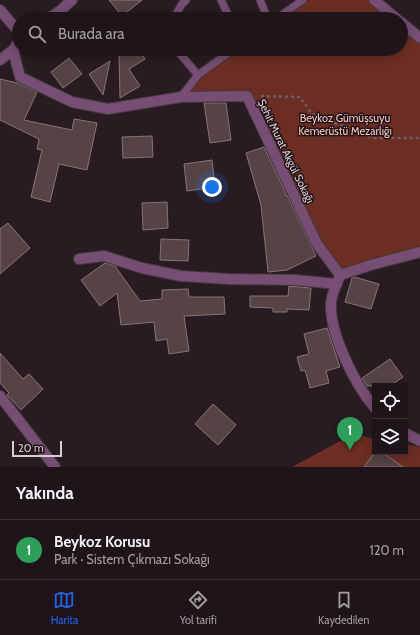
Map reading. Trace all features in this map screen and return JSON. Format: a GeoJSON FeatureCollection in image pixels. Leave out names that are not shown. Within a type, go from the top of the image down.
{"type":"FeatureCollection","features":[{"type":"Feature","properties":{"kind":"street"},"geometry":{"type":"LineString","coordinates":[[58,12],[72,0]]}},
{"type":"Feature","properties":{"kind":"street"},"geometry":{"type":"LineString","coordinates":[[374,0],[389,12]]}},
{"type":"Feature","properties":{"kind":"street"},"geometry":{"type":"LineString","coordinates":[[0,10],[12,24]]}},
{"type":"Feature","properties":{"kind":"street"},"geometry":{"type":"LineString","coordinates":[[408,28],[420,38]]}},
{"type":"Feature","properties":{"kind":"street"},"geometry":{"type":"LineString","coordinates":[[0,60],[12,51]]}},
{"type":"Feature","properties":{"kind":"street","name":"Şehit Murat Akgül Sokağı"},"geometry":{"type":"LineString","coordinates":[[15,56],[20,77],[72,102],[108,109],[181,97],[247,96],[317,244],[338,279]]}},
{"type":"Feature","properties":{"kind":"street"},"geometry":{"type":"LineString","coordinates":[[79,259],[104,256],[142,268],[181,276],[296,280],[338,279],[371,264],[420,252]]}},
{"type":"Feature","properties":{"kind":"street"},"geometry":{"type":"LineString","coordinates":[[338,279],[331,301],[335,332],[350,370],[372,404]]}},
{"type":"Feature","properties":{"kind":"street"},"geometry":{"type":"LineString","coordinates":[[0,396],[55,467]]}},
{"type":"Feature","properties":{"kind":"street"},"geometry":{"type":"LineString","coordinates":[[408,435],[420,441]]}},
{"type":"Feature","properties":{"kind":"lane"},"geometry":{"type":"LineString","coordinates":[[177,12],[186,0]]}},
{"type":"Feature","properties":{"kind":"lane"},"geometry":{"type":"LineString","coordinates":[[220,0],[226,12]]}},
{"type":"Feature","properties":{"kind":"lane"},"geometry":{"type":"LineString","coordinates":[[260,0],[265,12]]}},
{"type":"Feature","properties":{"kind":"lane"},"geometry":{"type":"LineString","coordinates":[[286,12],[303,0]]}},
{"type":"Feature","properties":{"kind":"lane"},"geometry":{"type":"LineString","coordinates":[[182,56],[198,75]]}},
{"type":"Feature","properties":{"kind":"lane"},"geometry":{"type":"LineString","coordinates":[[181,97],[198,75],[224,56]]}},
{"type":"Feature","properties":{"kind":"path"},"geometry":{"type":"LineString","coordinates":[[247,96],[300,98],[312,114],[373,138],[420,138]]}},
{"type":"Feature","properties":{"kind":"green space"},"geometry":{"type":"Polygon","coordinates":[[[309,0],[368,0],[383,12],[293,12],[309,0]]]}},
{"type":"Feature","properties":{"kind":"green space","name":"Beykoz Gümüşsuyu Kemerüstü Mezarlığı"},"geometry":{"type":"Polygon","coordinates":[[[408,32],[420,42],[420,248],[342,270],[320,243],[248,94],[190,91],[201,77],[230,56],[408,56],[408,32]]]}},
{"type":"Feature","properties":{"kind":"green space"},"geometry":{"type":"Polygon","coordinates":[[[353,434],[372,438],[372,455],[408,455],[408,445],[420,447],[420,467],[292,467],[353,434]]]}},
{"type":"Feature","properties":{"kind":"building"},"geometry":{"type":"Polygon","coordinates":[[[109,0],[142,0],[127,12],[119,12],[109,0]]]}},
{"type":"Feature","properties":{"kind":"building"},"geometry":{"type":"Polygon","coordinates":[[[119,56],[143,56],[145,59],[129,69],[140,86],[120,98],[119,56]]]}},
{"type":"Feature","properties":{"kind":"building"},"geometry":{"type":"Polygon","coordinates":[[[69,58],[82,74],[63,88],[51,72],[69,58]]]}},
{"type":"Feature","properties":{"kind":"building"},"geometry":{"type":"Polygon","coordinates":[[[110,61],[103,95],[89,74],[110,61]]]}},
{"type":"Feature","properties":{"kind":"building"},"geometry":{"type":"Polygon","coordinates":[[[0,79],[18,83],[37,92],[24,120],[72,130],[74,119],[97,123],[87,170],[59,164],[50,202],[31,197],[42,150],[37,149],[39,139],[0,120],[0,79]]]}},
{"type":"Feature","properties":{"kind":"building"},"geometry":{"type":"Polygon","coordinates":[[[204,103],[226,103],[231,140],[210,143],[204,103]]]}},
{"type":"Feature","properties":{"kind":"building"},"geometry":{"type":"Polygon","coordinates":[[[152,136],[153,157],[123,158],[122,137],[152,136]]]}},
{"type":"Feature","properties":{"kind":"building"},"geometry":{"type":"Polygon","coordinates":[[[264,147],[286,196],[287,195],[316,256],[287,270],[268,272],[261,205],[246,153],[264,147]]]}},
{"type":"Feature","properties":{"kind":"building"},"geometry":{"type":"Polygon","coordinates":[[[212,160],[215,187],[187,191],[184,164],[212,160]]]}},
{"type":"Feature","properties":{"kind":"building"},"geometry":{"type":"Polygon","coordinates":[[[167,202],[168,228],[143,230],[142,203],[167,202]]]}},
{"type":"Feature","properties":{"kind":"building"},"geometry":{"type":"Polygon","coordinates":[[[8,223],[30,248],[0,274],[0,229],[8,223]]]}},
{"type":"Feature","properties":{"kind":"building"},"geometry":{"type":"Polygon","coordinates":[[[161,239],[189,240],[188,261],[160,260],[161,239]]]}},
{"type":"Feature","properties":{"kind":"building"},"geometry":{"type":"Polygon","coordinates":[[[105,263],[115,266],[140,301],[162,299],[162,290],[188,289],[189,297],[224,297],[225,314],[184,316],[189,351],[169,354],[167,339],[156,341],[154,322],[121,325],[117,293],[100,306],[81,280],[105,263]]]}},
{"type":"Feature","properties":{"kind":"building"},"geometry":{"type":"Polygon","coordinates":[[[354,277],[379,284],[371,309],[345,302],[352,278],[354,277]]]}},
{"type":"Feature","properties":{"kind":"building"},"geometry":{"type":"Polygon","coordinates":[[[289,286],[311,288],[309,310],[287,309],[287,312],[273,312],[273,308],[250,307],[250,296],[288,296],[289,286]]]}},
{"type":"Feature","properties":{"kind":"building"},"geometry":{"type":"Polygon","coordinates":[[[327,328],[340,367],[326,371],[329,383],[310,388],[305,370],[301,371],[297,357],[309,354],[304,334],[327,328]]]}},
{"type":"Feature","properties":{"kind":"building"},"geometry":{"type":"Polygon","coordinates":[[[0,353],[23,379],[29,374],[43,389],[21,410],[7,395],[9,393],[0,383],[0,353]]]}},
{"type":"Feature","properties":{"kind":"building"},"geometry":{"type":"Polygon","coordinates":[[[390,359],[403,377],[394,383],[372,383],[372,386],[367,386],[362,378],[390,359]]]}},
{"type":"Feature","properties":{"kind":"building"},"geometry":{"type":"Polygon","coordinates":[[[213,404],[236,425],[218,445],[195,424],[213,404]]]}},
{"type":"Feature","properties":{"kind":"building"},"geometry":{"type":"Polygon","coordinates":[[[373,455],[386,455],[403,467],[364,467],[373,455]]]}},
{"type":"Feature","properties":{"kind":"place","name":"Beykoz Korusu"},"geometry":{"type":"Point","coordinates":[350,450]}}]}
